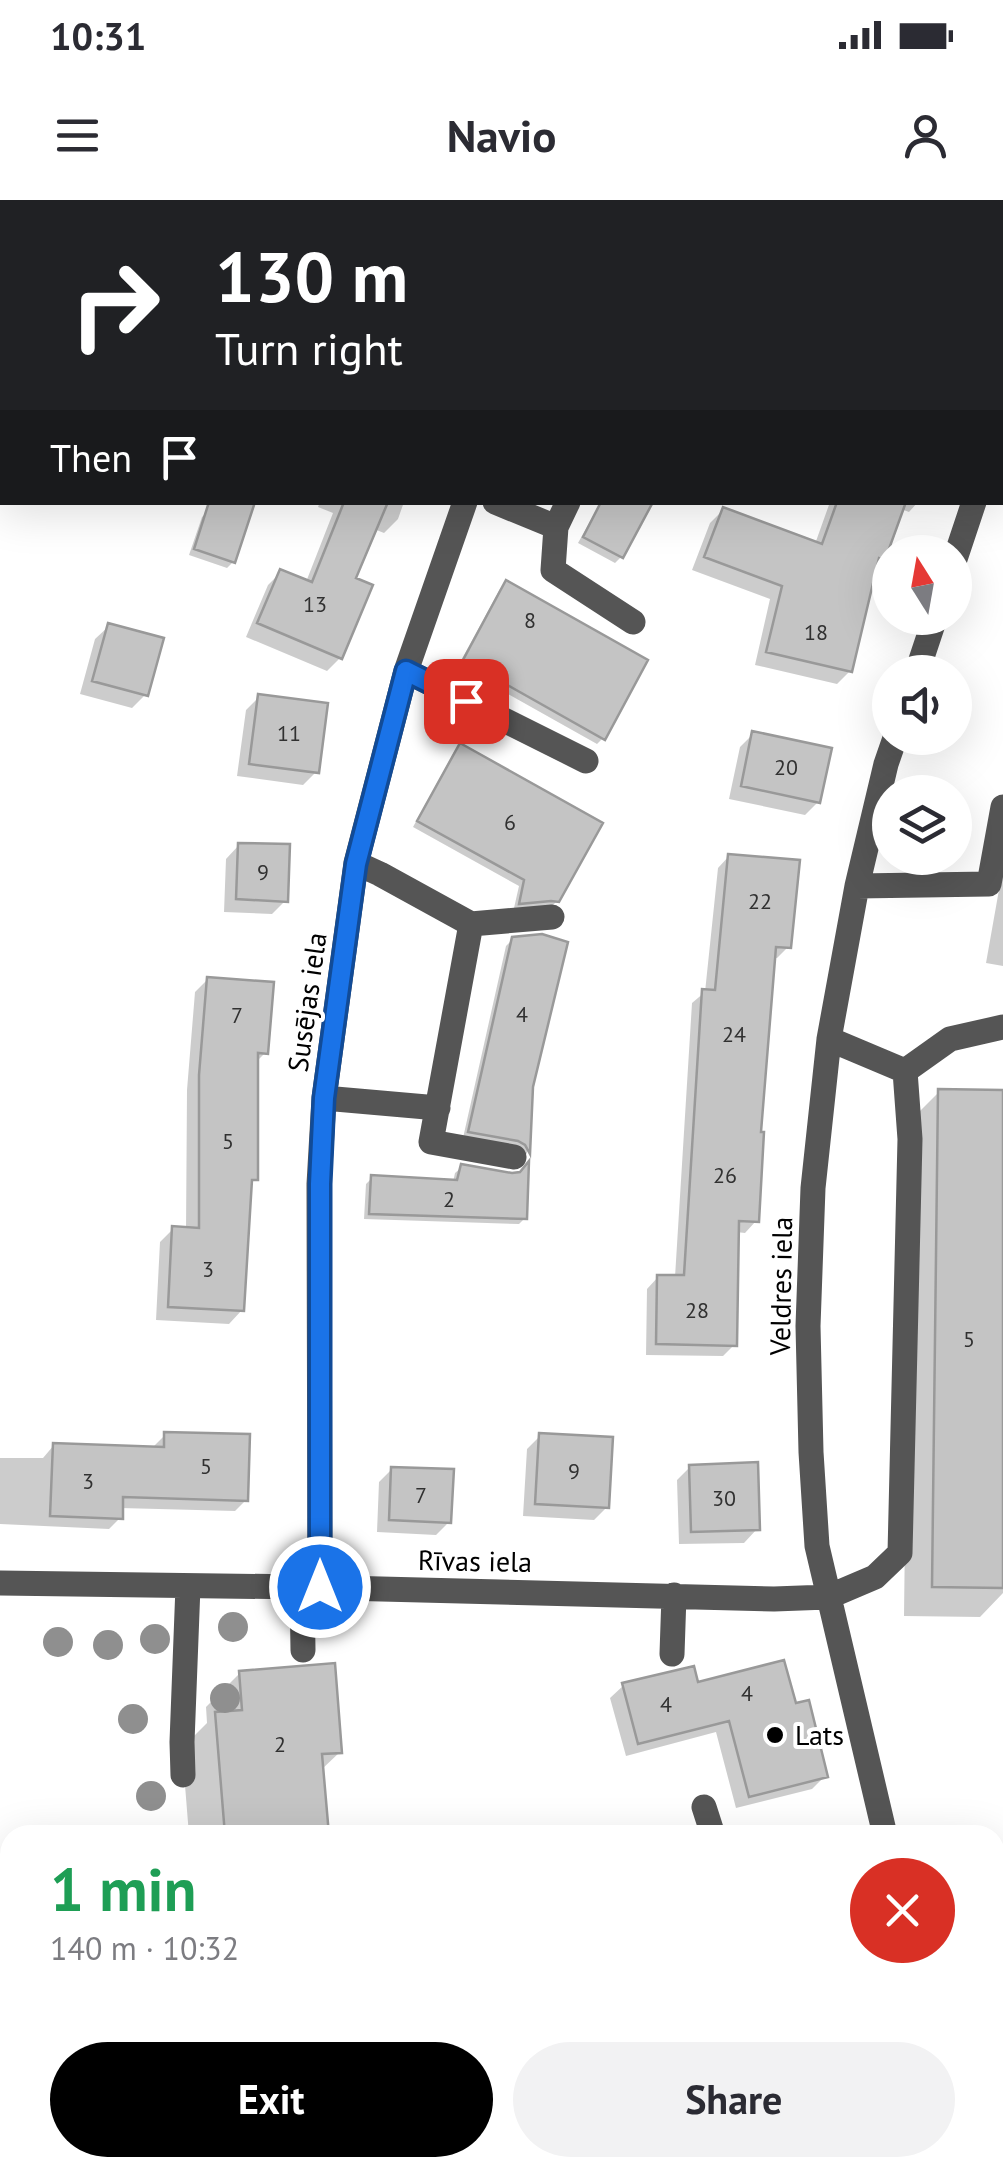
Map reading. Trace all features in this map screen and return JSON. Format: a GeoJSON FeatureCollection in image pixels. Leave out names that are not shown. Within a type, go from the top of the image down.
{"type":"FeatureCollection","features":[{"type":"Feature","properties":{"kind":"street","name":"Susējas iela"},"geometry":{"type":"LineString","coordinates":[[303,1650],[312,1587],[324,1098],[356,864],[406,671],[463,505]]}},
{"type":"Feature","properties":{"kind":"street"},"geometry":{"type":"LineString","coordinates":[[502,505],[556,527]]}},
{"type":"Feature","properties":{"kind":"street"},"geometry":{"type":"LineString","coordinates":[[567,505],[556,527],[553,570],[634,622]]}},
{"type":"Feature","properties":{"kind":"street"},"geometry":{"type":"LineString","coordinates":[[963,535],[973,505]]}},
{"type":"Feature","properties":{"kind":"street"},"geometry":{"type":"LineString","coordinates":[[406,671],[586,761]]}},
{"type":"Feature","properties":{"kind":"street","name":"Veldres iela"},"geometry":{"type":"LineString","coordinates":[[875,1825],[817,1546],[808,1326],[813,1188],[829,1039],[858,886],[889,755]]}},
{"type":"Feature","properties":{"kind":"street"},"geometry":{"type":"LineString","coordinates":[[858,886],[989,884],[1003,806]]}},
{"type":"Feature","properties":{"kind":"street"},"geometry":{"type":"LineString","coordinates":[[356,864],[470,924],[552,916]]}},
{"type":"Feature","properties":{"kind":"street"},"geometry":{"type":"LineString","coordinates":[[470,924],[431,1142],[514,1157]]}},
{"type":"Feature","properties":{"kind":"street"},"geometry":{"type":"LineString","coordinates":[[905,1071],[950,1040],[1003,1027]]}},
{"type":"Feature","properties":{"kind":"street"},"geometry":{"type":"LineString","coordinates":[[829,1039],[905,1071]]}},
{"type":"Feature","properties":{"kind":"street"},"geometry":{"type":"LineString","coordinates":[[828,1598],[875,1577],[900,1553],[910,1139],[905,1071]]}},
{"type":"Feature","properties":{"kind":"street"},"geometry":{"type":"LineString","coordinates":[[324,1098],[438,1108]]}},
{"type":"Feature","properties":{"kind":"street","name":"Rīvas iela"},"geometry":{"type":"LineString","coordinates":[[0,1582],[828,1598]]}},
{"type":"Feature","properties":{"kind":"street"},"geometry":{"type":"LineString","coordinates":[[183,1775],[188,1586]]}},
{"type":"Feature","properties":{"kind":"street"},"geometry":{"type":"LineString","coordinates":[[672,1654],[674,1596]]}},
{"type":"Feature","properties":{"kind":"street"},"geometry":{"type":"LineString","coordinates":[[704,1807],[710,1825]]}},
{"type":"Feature","properties":{"kind":"building"},"geometry":{"type":"Polygon","coordinates":[[[208,505],[254,505],[235,563],[194,549],[208,505]]]}},
{"type":"Feature","properties":{"kind":"building"},"geometry":{"type":"Polygon","coordinates":[[[343,505],[387,505],[356,578],[373,585],[342,659],[257,623],[280,569],[312,582],[343,505]]]}},
{"type":"Feature","properties":{"kind":"building"},"geometry":{"type":"Polygon","coordinates":[[[599,505],[651,505],[623,558],[583,537],[599,505]]]}},
{"type":"Feature","properties":{"kind":"building"},"geometry":{"type":"Polygon","coordinates":[[[836,505],[905,505],[894,535],[872,535],[872,588],[852,672],[766,652],[782,586],[704,557],[723,507],[822,544],[836,505]]]}},
{"type":"Feature","properties":{"kind":"building"},"geometry":{"type":"Polygon","coordinates":[[[506,580],[648,660],[605,740],[463,660],[506,580]]]}},
{"type":"Feature","properties":{"kind":"building"},"geometry":{"type":"Polygon","coordinates":[[[108,623],[164,638],[148,696],[92,681],[108,623]]]}},
{"type":"Feature","properties":{"kind":"building"},"geometry":{"type":"Polygon","coordinates":[[[258,694],[328,703],[319,773],[249,764],[258,694]]]}},
{"type":"Feature","properties":{"kind":"building"},"geometry":{"type":"Polygon","coordinates":[[[752,731],[832,748],[820,803],[741,786],[752,731]]]}},
{"type":"Feature","properties":{"kind":"building"},"geometry":{"type":"Polygon","coordinates":[[[460,743],[603,823],[559,902],[519,904],[524,880],[417,821],[460,743]]]}},
{"type":"Feature","properties":{"kind":"building"},"geometry":{"type":"Polygon","coordinates":[[[238,843],[290,844],[288,902],[236,899],[238,843]]]}},
{"type":"Feature","properties":{"kind":"building"},"geometry":{"type":"Polygon","coordinates":[[[728,854],[800,860],[791,948],[776,947],[761,1132],[759,1222],[739,1221],[737,1346],[656,1344],[657,1275],[684,1275],[702,989],[715,990],[728,854]]]}},
{"type":"Feature","properties":{"kind":"building"},"geometry":{"type":"Polygon","coordinates":[[[542,934],[568,942],[533,1087],[530,1154],[518,1141],[468,1132],[512,937],[542,934]]]}},
{"type":"Feature","properties":{"kind":"building"},"geometry":{"type":"Polygon","coordinates":[[[207,977],[274,982],[268,1054],[258,1053],[258,1180],[252,1180],[244,1311],[168,1307],[172,1226],[199,1228],[199,1075],[207,977]]]}},
{"type":"Feature","properties":{"kind":"building"},"geometry":{"type":"Polygon","coordinates":[[[938,1089],[1003,1090],[1003,1588],[932,1587],[938,1089]]]}},
{"type":"Feature","properties":{"kind":"building"},"geometry":{"type":"Polygon","coordinates":[[[529,1161],[527,1219],[369,1214],[371,1175],[457,1180],[461,1164],[512,1173],[520,1172],[529,1161]]]}},
{"type":"Feature","properties":{"kind":"building"},"geometry":{"type":"Polygon","coordinates":[[[164,1432],[250,1434],[248,1501],[123,1497],[123,1519],[50,1516],[53,1443],[164,1447],[164,1432]]]}},
{"type":"Feature","properties":{"kind":"building"},"geometry":{"type":"Polygon","coordinates":[[[539,1433],[613,1437],[609,1508],[535,1504],[539,1433]]]}},
{"type":"Feature","properties":{"kind":"building"},"geometry":{"type":"Polygon","coordinates":[[[758,1462],[760,1530],[691,1532],[689,1465],[758,1462]]]}},
{"type":"Feature","properties":{"kind":"building"},"geometry":{"type":"Polygon","coordinates":[[[391,1467],[454,1469],[451,1523],[389,1520],[391,1467]]]}},
{"type":"Feature","properties":{"kind":"building"},"geometry":{"type":"Polygon","coordinates":[[[784,1660],[796,1703],[809,1700],[828,1777],[749,1797],[729,1721],[638,1744],[622,1683],[694,1666],[698,1682],[784,1660]]]}},
{"type":"Feature","properties":{"kind":"building"},"geometry":{"type":"Polygon","coordinates":[[[335,1663],[342,1753],[322,1754],[328,1825],[224,1825],[215,1712],[242,1710],[239,1671],[335,1663]]]}},
{"type":"Feature","properties":{"kind":"place","name":"Lats"},"geometry":{"type":"Point","coordinates":[775,1735]}},
{"type":"Feature","properties":{"kind":"route"},"geometry":{"type":"LineString","coordinates":[[320,1587],[320,1184],[324,1098],[356,864],[406,671],[466,701]]}}]}
